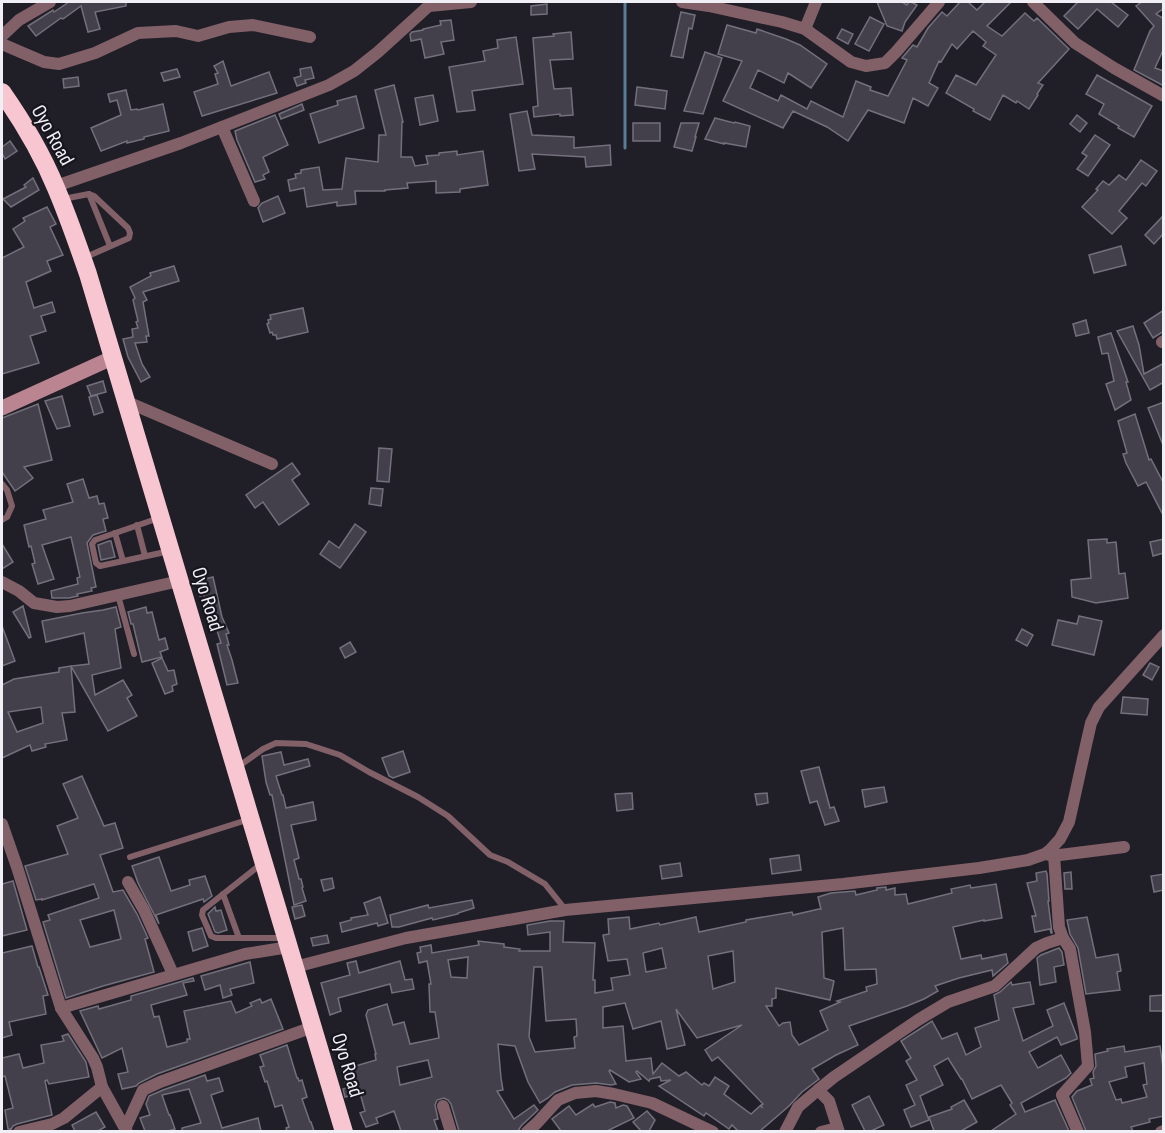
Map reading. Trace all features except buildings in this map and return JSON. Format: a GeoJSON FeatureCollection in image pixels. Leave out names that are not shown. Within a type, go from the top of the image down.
{"type":"FeatureCollection","features":[{"type":"Feature","properties":{"kind":"highway","name":"Oyo Road"},"geometry":{"type":"LineString","coordinates":[[2,92],[20,118],[58,193],[82,259],[344,1131]]}},
{"type":"Feature","properties":{"kind":"street"},"geometry":{"type":"LineString","coordinates":[[2,36],[19,20],[50,2]]}},
{"type":"Feature","properties":{"kind":"street"},"geometry":{"type":"LineString","coordinates":[[58,193],[329,85],[354,71],[431,4],[471,2]]}},
{"type":"Feature","properties":{"kind":"street"},"geometry":{"type":"LineString","coordinates":[[682,2],[709,6],[805,29],[851,62],[866,66],[885,63],[939,2]]}},
{"type":"Feature","properties":{"kind":"street"},"geometry":{"type":"LineString","coordinates":[[805,29],[816,2]]}},
{"type":"Feature","properties":{"kind":"street"},"geometry":{"type":"LineString","coordinates":[[1033,2],[1075,43],[1164,96]]}},
{"type":"Feature","properties":{"kind":"street"},"geometry":{"type":"LineString","coordinates":[[2,44],[44,62],[59,64],[95,53],[138,33],[176,31],[198,36],[229,27],[253,25],[310,38]]}},
{"type":"Feature","properties":{"kind":"street"},"geometry":{"type":"LineString","coordinates":[[222,127],[254,201]]}},
{"type":"Feature","properties":{"kind":"street"},"geometry":{"type":"LineString","coordinates":[[2,408],[112,358]]}},
{"type":"Feature","properties":{"kind":"street"},"geometry":{"type":"LineString","coordinates":[[125,401],[272,464]]}},
{"type":"Feature","properties":{"kind":"street"},"geometry":{"type":"LineString","coordinates":[[2,582],[19,591],[33,603],[57,607],[179,581]]}},
{"type":"Feature","properties":{"kind":"street"},"geometry":{"type":"LineString","coordinates":[[1077,1131],[1062,1095],[1089,1066],[1080,998],[1070,949],[1059,927],[1049,855],[1069,822],[1086,744],[1095,716],[1100,707],[1164,635]]}},
{"type":"Feature","properties":{"kind":"street"},"geometry":{"type":"LineString","coordinates":[[2,824],[4,840],[61,1008],[93,1058],[102,1087],[126,1130]]}},
{"type":"Feature","properties":{"kind":"street"},"geometry":{"type":"LineString","coordinates":[[295,967],[406,938],[565,910],[843,884],[979,868],[1049,855],[1124,847]]}},
{"type":"Feature","properties":{"kind":"street"},"geometry":{"type":"LineString","coordinates":[[128,882],[144,910],[173,974]]}},
{"type":"Feature","properties":{"kind":"street"},"geometry":{"type":"LineString","coordinates":[[789,1131],[798,1107],[834,1077],[948,1002],[995,986],[1035,948],[1063,939]]}},
{"type":"Feature","properties":{"kind":"street"},"geometry":{"type":"LineString","coordinates":[[61,1008],[287,942]]}},
{"type":"Feature","properties":{"kind":"street"},"geometry":{"type":"LineString","coordinates":[[126,1130],[143,1090],[313,1027]]}},
{"type":"Feature","properties":{"kind":"street"},"geometry":{"type":"LineString","coordinates":[[19,1131],[52,1124],[64,1118],[102,1087]]}},
{"type":"Feature","properties":{"kind":"street"},"geometry":{"type":"LineString","coordinates":[[818,1090],[829,1101],[838,1130],[821,1131]]}},
{"type":"Feature","properties":{"kind":"street"},"geometry":{"type":"LineString","coordinates":[[527,1131],[558,1100],[575,1093],[596,1091],[652,1103],[713,1131]]}},
{"type":"Feature","properties":{"kind":"street"},"geometry":{"type":"LineString","coordinates":[[443,1106],[451,1131]]}},
{"type":"Feature","properties":{"kind":"lane"},"geometry":{"type":"LineString","coordinates":[[58,193],[94,196],[130,232],[129,238],[82,259]]}},
{"type":"Feature","properties":{"kind":"lane"},"geometry":{"type":"LineString","coordinates":[[89,194],[111,246]]}},
{"type":"Feature","properties":{"kind":"lane"},"geometry":{"type":"LineString","coordinates":[[2,484],[7,490],[12,506],[7,517],[2,520]]}},
{"type":"Feature","properties":{"kind":"lane"},"geometry":{"type":"LineString","coordinates":[[160,518],[92,542],[96,563],[100,566],[170,551]]}},
{"type":"Feature","properties":{"kind":"lane"},"geometry":{"type":"LineString","coordinates":[[137,525],[145,556]]}},
{"type":"Feature","properties":{"kind":"lane"},"geometry":{"type":"LineString","coordinates":[[116,533],[123,561]]}},
{"type":"Feature","properties":{"kind":"lane"},"geometry":{"type":"LineString","coordinates":[[118,595],[134,654]]}},
{"type":"Feature","properties":{"kind":"lane"},"geometry":{"type":"LineString","coordinates":[[236,768],[263,749],[276,743],[306,744],[340,755],[448,816],[490,855],[508,862],[545,884],[565,910]]}},
{"type":"Feature","properties":{"kind":"lane"},"geometry":{"type":"LineString","coordinates":[[130,857],[250,819]]}},
{"type":"Feature","properties":{"kind":"lane"},"geometry":{"type":"LineString","coordinates":[[263,862],[203,910],[202,915],[211,936],[216,938],[287,942]]}},
{"type":"Feature","properties":{"kind":"lane"},"geometry":{"type":"LineString","coordinates":[[224,894],[239,938]]}},
{"type":"Feature","properties":{"kind":"waterway"},"geometry":{"type":"LineString","coordinates":[[625,2],[625,148]]}}]}
